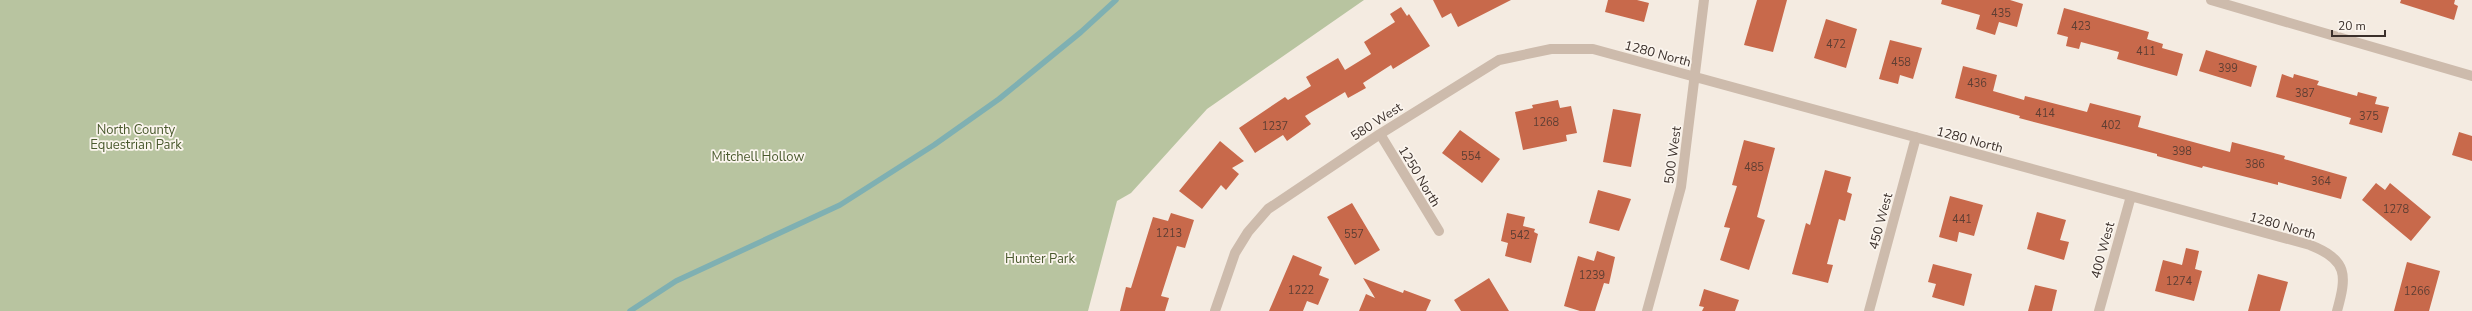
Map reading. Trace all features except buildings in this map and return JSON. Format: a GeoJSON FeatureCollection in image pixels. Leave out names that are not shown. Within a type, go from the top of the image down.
{"type":"FeatureCollection","features":[{"type":"Feature","properties":{"kind":"street","name":"500 West"},"geometry":{"type":"LineString","coordinates":[[1648,311],[1681,187],[1704,0]]}},
{"type":"Feature","properties":{"kind":"street"},"geometry":{"type":"LineString","coordinates":[[2211,0],[2472,76]]}},
{"type":"Feature","properties":{"kind":"street","name":"580 West"},"geometry":{"type":"LineString","coordinates":[[1215,311],[1235,253],[1248,232],[1268,209],[1380,134],[1499,60],[1551,49],[1593,49]]}},
{"type":"Feature","properties":{"kind":"street","name":"1280 North"},"geometry":{"type":"LineString","coordinates":[[1593,49],[2310,245],[2325,251],[2338,260],[2343,273],[2343,288],[2337,311]]}},
{"type":"Feature","properties":{"kind":"street","name":"1250 North"},"geometry":{"type":"LineString","coordinates":[[1380,134],[1439,231]]}},
{"type":"Feature","properties":{"kind":"street","name":"450 West"},"geometry":{"type":"LineString","coordinates":[[1869,311],[1916,138]]}},
{"type":"Feature","properties":{"kind":"street","name":"400 West"},"geometry":{"type":"LineString","coordinates":[[2099,311],[2131,196]]}},
{"type":"Feature","properties":{"kind":"green space","name":"Mitchell Hollow"},"geometry":{"type":"Polygon","coordinates":[[[0,0],[1364,0],[1207,109],[1131,193],[1117,201],[1088,311],[0,311],[0,0]]]}},
{"type":"Feature","properties":{"kind":"waterway"},"geometry":{"type":"LineString","coordinates":[[630,311],[676,281],[840,205],[934,145],[999,99],[1081,32],[1116,0]]}},
{"type":"Feature","properties":{"kind":"park label","name":"North County Equestrian Park"},"geometry":{"type":"Point","coordinates":[136,136]}},
{"type":"Feature","properties":{"kind":"park label","name":"Hunter Park"},"geometry":{"type":"Point","coordinates":[1040,258]}}]}
